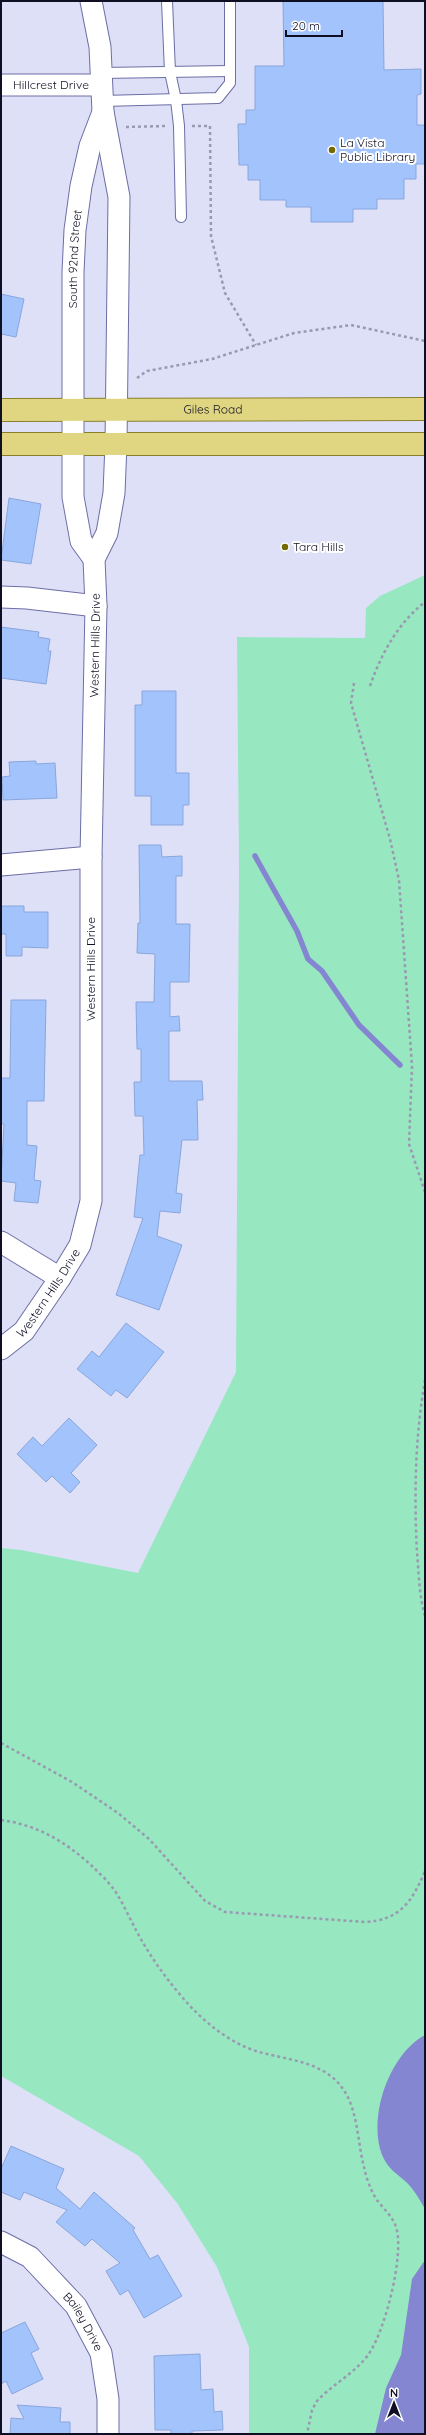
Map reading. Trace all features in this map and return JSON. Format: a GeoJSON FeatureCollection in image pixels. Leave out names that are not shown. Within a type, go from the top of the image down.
{"type":"FeatureCollection","features":[{"type":"Feature","properties":{"kind":"main road","name":"Giles Road"},"geometry":{"type":"LineString","coordinates":[[1,410],[425,409]]}},
{"type":"Feature","properties":{"kind":"main road"},"geometry":{"type":"LineString","coordinates":[[1,444],[425,444]]}},
{"type":"Feature","properties":{"kind":"street","name":"South 92nd Street"},"geometry":{"type":"LineString","coordinates":[[91,1],[100,47],[101,93],[119,197],[116,410]]}},
{"type":"Feature","properties":{"kind":"street","name":"Hillcrest Drive"},"geometry":{"type":"LineString","coordinates":[[1,85],[101,93]]}},
{"type":"Feature","properties":{"kind":"street","name":"South 92nd Street"},"geometry":{"type":"LineString","coordinates":[[73,410],[75,230],[101,93]]}},
{"type":"Feature","properties":{"kind":"street"},"geometry":{"type":"LineString","coordinates":[[73,410],[73,497],[81,541],[94,560]]}},
{"type":"Feature","properties":{"kind":"street","name":"Western Hills Drive"},"geometry":{"type":"LineString","coordinates":[[1,1349],[24,1330],[60,1278],[80,1245],[91,1201],[91,857],[96,606],[94,560],[107,533],[114,493],[116,410]]}},
{"type":"Feature","properties":{"kind":"street"},"geometry":{"type":"LineString","coordinates":[[1,597],[96,606]]}},
{"type":"Feature","properties":{"kind":"street"},"geometry":{"type":"LineString","coordinates":[[1,865],[91,857]]}},
{"type":"Feature","properties":{"kind":"street"},"geometry":{"type":"LineString","coordinates":[[1,1242],[60,1278]]}},
{"type":"Feature","properties":{"kind":"street","name":"Bailey Drive"},"geometry":{"type":"LineString","coordinates":[[1,2242],[30,2257],[76,2306],[101,2354],[108,2399],[108,2434]]}},
{"type":"Feature","properties":{"kind":"lane"},"geometry":{"type":"LineString","coordinates":[[167,1],[170,72],[176,100],[181,217]]}},
{"type":"Feature","properties":{"kind":"lane"},"geometry":{"type":"LineString","coordinates":[[101,93],[176,100],[218,98],[230,83],[230,1]]}},
{"type":"Feature","properties":{"kind":"lane"},"geometry":{"type":"LineString","coordinates":[[101,93],[170,72],[230,71]]}},
{"type":"Feature","properties":{"kind":"path"},"geometry":{"type":"LineString","coordinates":[[124,127],[169,126]]}},
{"type":"Feature","properties":{"kind":"path"},"geometry":{"type":"LineString","coordinates":[[190,126],[210,126],[210,225],[213,244],[225,293],[256,345]]}},
{"type":"Feature","properties":{"kind":"path"},"geometry":{"type":"LineString","coordinates":[[134,381],[147,371],[212,359],[294,333],[350,325],[425,341]]}},
{"type":"Feature","properties":{"kind":"path"},"geometry":{"type":"LineString","coordinates":[[370,686],[376,668],[399,628],[425,602]]}},
{"type":"Feature","properties":{"kind":"path"},"geometry":{"type":"LineString","coordinates":[[354,683],[351,703],[390,839],[402,897],[412,1066],[409,1144],[425,1192]]}},
{"type":"Feature","properties":{"kind":"path"},"geometry":{"type":"LineString","coordinates":[[425,1380],[421,1405],[415,1508],[420,1589],[425,1616]]}},
{"type":"Feature","properties":{"kind":"path"},"geometry":{"type":"LineString","coordinates":[[1,1743],[72,1782],[113,1809],[149,1839],[205,1901],[225,1912],[365,1922],[379,1921],[399,1912],[407,1904],[425,1872]]}},
{"type":"Feature","properties":{"kind":"path"},"geometry":{"type":"LineString","coordinates":[[1,1820],[31,1826],[48,1833],[65,1844],[100,1874],[114,1890],[154,1960],[191,2007],[213,2027],[234,2042],[255,2051],[318,2068],[333,2078],[343,2089],[356,2118],[368,2183],[376,2198],[390,2215],[396,2226],[400,2250],[382,2324],[372,2349],[359,2365],[317,2401],[312,2410],[307,2434]]}},
{"type":"Feature","properties":{"kind":"green space"},"geometry":{"type":"Polygon","coordinates":[[[425,575],[425,2434],[249,2434],[249,2347],[217,2267],[177,2203],[139,2156],[1,2076],[1,1548],[21,1550],[138,1573],[236,1372],[239,867],[237,637],[365,638],[366,608],[380,596],[425,575]]]}},
{"type":"Feature","properties":{"kind":"water"},"geometry":{"type":"Polygon","coordinates":[[[425,2035],[425,2209],[411,2187],[386,2163],[379,2144],[378,2126],[379,2108],[391,2073],[400,2057],[425,2035]]]}},
{"type":"Feature","properties":{"kind":"water"},"geometry":{"type":"Polygon","coordinates":[[[425,2260],[425,2434],[375,2434],[386,2388],[401,2355],[412,2279],[425,2260]]]}},
{"type":"Feature","properties":{"kind":"building"},"geometry":{"type":"Polygon","coordinates":[[[283,1],[383,1],[384,70],[421,69],[421,94],[417,95],[417,125],[425,125],[425,164],[416,164],[416,179],[404,179],[404,199],[377,199],[377,209],[353,209],[353,222],[311,222],[311,207],[286,207],[286,200],[260,200],[260,180],[248,180],[248,165],[239,165],[238,124],[246,124],[246,110],[255,110],[255,66],[284,66],[283,1]]]}},
{"type":"Feature","properties":{"kind":"building"},"geometry":{"type":"Polygon","coordinates":[[[1,294],[24,299],[16,337],[1,334],[1,294]]]}},
{"type":"Feature","properties":{"kind":"building"},"geometry":{"type":"Polygon","coordinates":[[[9,498],[41,504],[31,564],[1,560],[9,498]]]}},
{"type":"Feature","properties":{"kind":"building"},"geometry":{"type":"Polygon","coordinates":[[[1,627],[39,632],[38,637],[50,639],[48,651],[51,651],[46,684],[1,678],[1,627]]]}},
{"type":"Feature","properties":{"kind":"building"},"geometry":{"type":"Polygon","coordinates":[[[142,691],[176,691],[176,773],[189,773],[189,805],[183,805],[183,825],[151,825],[151,796],[135,796],[135,705],[142,705],[142,691]]]}},
{"type":"Feature","properties":{"kind":"building"},"geometry":{"type":"Polygon","coordinates":[[[36,761],[36,764],[55,763],[57,798],[3,800],[2,777],[10,776],[9,762],[36,761]]]}},
{"type":"Feature","properties":{"kind":"building"},"geometry":{"type":"Polygon","coordinates":[[[139,845],[161,845],[162,857],[182,856],[182,876],[176,876],[176,924],[190,924],[189,982],[170,982],[170,1017],[179,1016],[180,1031],[169,1031],[169,1081],[202,1081],[203,1100],[197,1100],[198,1140],[182,1140],[176,1193],[182,1194],[180,1213],[160,1211],[157,1236],[182,1245],[159,1310],[116,1295],[143,1218],[134,1217],[140,1155],[144,1155],[143,1116],[135,1116],[134,1082],[141,1082],[141,1049],[137,1049],[136,1002],[154,1002],[155,954],[137,953],[138,923],[140,923],[139,845]]]}},
{"type":"Feature","properties":{"kind":"building"},"geometry":{"type":"Polygon","coordinates":[[[1,906],[24,906],[24,912],[48,912],[48,948],[22,947],[22,956],[6,956],[6,934],[1,934],[1,906]]]}},
{"type":"Feature","properties":{"kind":"building"},"geometry":{"type":"Polygon","coordinates":[[[11,1000],[46,1000],[44,1101],[27,1101],[27,1145],[37,1146],[34,1180],[41,1181],[38,1203],[14,1201],[16,1183],[1,1181],[4,1124],[1,1124],[1,1078],[10,1078],[11,1000]]]}},
{"type":"Feature","properties":{"kind":"building"},"geometry":{"type":"Polygon","coordinates":[[[126,1323],[164,1352],[127,1398],[116,1390],[111,1396],[77,1369],[92,1351],[99,1357],[126,1323]]]}},
{"type":"Feature","properties":{"kind":"building"},"geometry":{"type":"Polygon","coordinates":[[[69,1418],[97,1445],[71,1473],[80,1482],[70,1493],[52,1476],[46,1482],[17,1454],[33,1437],[42,1446],[69,1418]]]}},
{"type":"Feature","properties":{"kind":"building"},"geometry":{"type":"Polygon","coordinates":[[[11,2146],[64,2169],[56,2188],[80,2209],[94,2192],[135,2228],[133,2230],[150,2259],[158,2255],[182,2296],[144,2318],[128,2290],[120,2295],[106,2271],[120,2263],[92,2239],[85,2246],[56,2222],[67,2210],[24,2192],[20,2200],[1,2192],[1,2169],[11,2146]]]}},
{"type":"Feature","properties":{"kind":"building"},"geometry":{"type":"Polygon","coordinates":[[[25,2322],[39,2349],[31,2353],[43,2379],[12,2394],[6,2381],[1,2384],[1,2333],[25,2322]]]}},
{"type":"Feature","properties":{"kind":"building"},"geometry":{"type":"Polygon","coordinates":[[[200,2354],[201,2390],[213,2389],[214,2412],[222,2411],[223,2430],[192,2431],[192,2434],[171,2434],[171,2430],[155,2430],[154,2356],[200,2354]]]}},
{"type":"Feature","properties":{"kind":"building"},"geometry":{"type":"Polygon","coordinates":[[[17,2405],[61,2408],[60,2422],[70,2422],[70,2434],[10,2434],[11,2418],[24,2419],[17,2405]]]}},
{"type":"Feature","properties":{"kind":"waterway"},"geometry":{"type":"LineString","coordinates":[[255,856],[297,931],[308,959],[322,971],[359,1025],[400,1065]]}},
{"type":"Feature","properties":{"kind":"place","name":"La Vista Public Library"},"geometry":{"type":"Point","coordinates":[332,150]}},
{"type":"Feature","properties":{"kind":"place","name":"Tara Hills"},"geometry":{"type":"Point","coordinates":[285,547]}}]}
